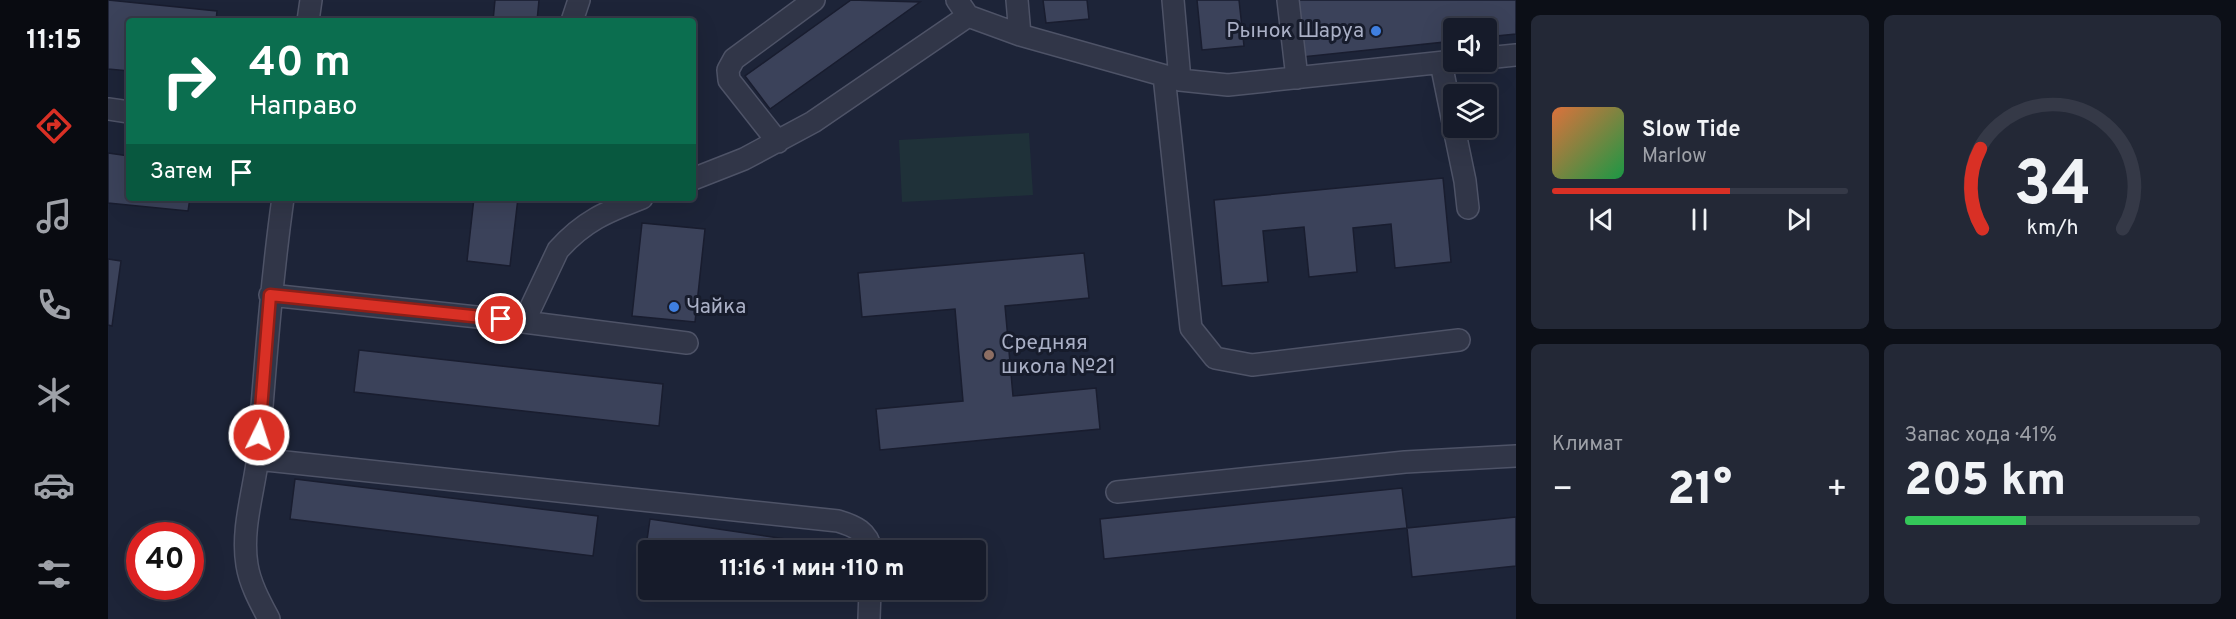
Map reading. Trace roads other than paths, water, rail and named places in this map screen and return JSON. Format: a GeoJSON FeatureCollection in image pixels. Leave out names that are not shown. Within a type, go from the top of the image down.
{"type":"FeatureCollection","features":[{"type":"Feature","properties":{"kind":"street"},"geometry":{"type":"LineString","coordinates":[[308,18],[311,0]]}},
{"type":"Feature","properties":{"kind":"street"},"geometry":{"type":"LineString","coordinates":[[573,18],[579,0]]}},
{"type":"Feature","properties":{"kind":"street"},"geometry":{"type":"LineString","coordinates":[[778,142],[729,80],[728,70],[734,59],[814,0]]}},
{"type":"Feature","properties":{"kind":"street"},"geometry":{"type":"LineString","coordinates":[[1017,0],[1020,35]]}},
{"type":"Feature","properties":{"kind":"street"},"geometry":{"type":"LineString","coordinates":[[1173,0],[1172,78],[1191,328],[1215,358],[1252,365],[1459,340]]}},
{"type":"Feature","properties":{"kind":"street"},"geometry":{"type":"LineString","coordinates":[[1288,0],[1297,78]]}},
{"type":"Feature","properties":{"kind":"street"},"geometry":{"type":"LineString","coordinates":[[696,177],[744,159],[813,122],[962,8],[1020,35],[1172,78],[1228,85],[1443,62]]}},
{"type":"Feature","properties":{"kind":"street"},"geometry":{"type":"LineString","coordinates":[[1497,57],[1516,54]]}},
{"type":"Feature","properties":{"kind":"street"},"geometry":{"type":"LineString","coordinates":[[108,109],[126,112]]}},
{"type":"Feature","properties":{"kind":"street"},"geometry":{"type":"LineString","coordinates":[[1456,138],[1466,181],[1468,208]]}},
{"type":"Feature","properties":{"kind":"street"},"geometry":{"type":"LineString","coordinates":[[269,619],[255,592],[247,564],[247,536],[257,459],[270,295],[283,201]]}},
{"type":"Feature","properties":{"kind":"street"},"geometry":{"type":"LineString","coordinates":[[524,322],[558,250],[586,223],[616,202]]}},
{"type":"Feature","properties":{"kind":"street"},"geometry":{"type":"LineString","coordinates":[[270,295],[524,322],[687,343]]}},
{"type":"Feature","properties":{"kind":"street"},"geometry":{"type":"LineString","coordinates":[[1117,492],[1405,462],[1516,456]]}},
{"type":"Feature","properties":{"kind":"street"},"geometry":{"type":"LineString","coordinates":[[257,459],[838,521],[860,530],[869,540]]}},
{"type":"Feature","properties":{"kind":"street"},"geometry":{"type":"LineString","coordinates":[[869,619],[870,600]]}},
{"type":"Feature","properties":{"kind":"place","name":"Рынок Шаруа"},"geometry":{"type":"Point","coordinates":[1376,31]}},
{"type":"Feature","properties":{"kind":"place","name":"Чайка"},"geometry":{"type":"Point","coordinates":[674,307]}},
{"type":"Feature","properties":{"kind":"place","name":"Средняя школа №21"},"geometry":{"type":"Point","coordinates":[989,355]}}]}
